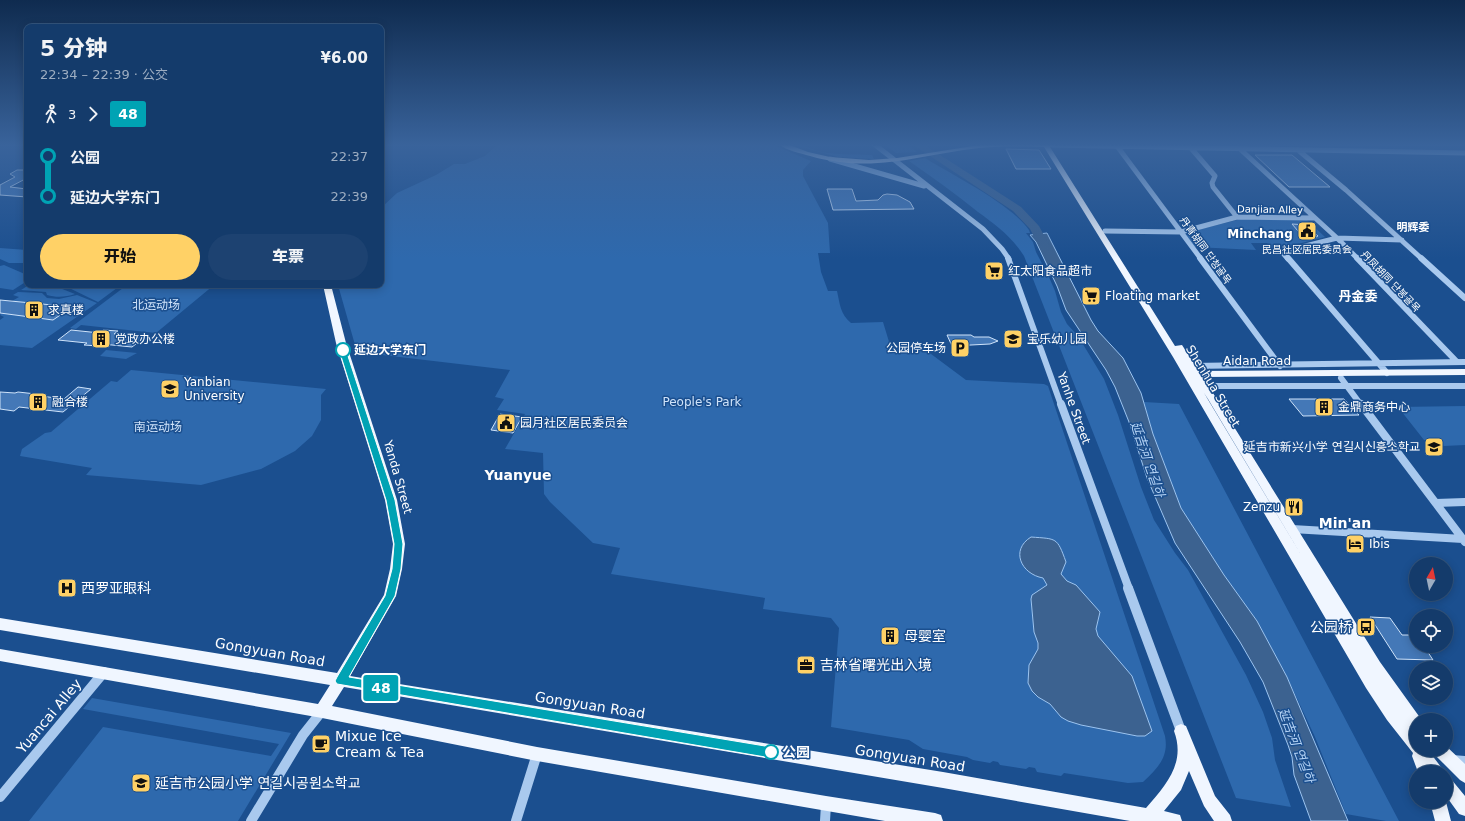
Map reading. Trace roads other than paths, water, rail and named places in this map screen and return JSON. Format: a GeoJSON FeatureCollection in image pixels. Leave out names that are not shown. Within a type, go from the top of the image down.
{"type":"FeatureCollection","features":[{"type":"Feature","properties":{"kind":"main road","name":"Shenhua Street"},"geometry":{"type":"LineString","coordinates":[[1071,182],[1178,357],[1195,376],[1372,684],[1409,738]]}},
{"type":"Feature","properties":{"kind":"main road","name":"Shenhua Street"},"geometry":{"type":"LineString","coordinates":[[1074,182],[1106,231],[1195,376],[1292,529],[1375,666],[1409,715]]}},
{"type":"Feature","properties":{"kind":"main road","name":"Yanda Street"},"geometry":{"type":"LineString","coordinates":[[322,711],[390,596],[396,569],[399,544],[391,500],[341,343],[328,288]]}},
{"type":"Feature","properties":{"kind":"main road","name":"Aidan Road"},"geometry":{"type":"LineString","coordinates":[[1195,376],[1465,372]]}},
{"type":"Feature","properties":{"kind":"main road","name":"Aidan Road"},"geometry":{"type":"LineString","coordinates":[[1195,376],[1465,378]]}},
{"type":"Feature","properties":{"kind":"main road","name":"Gongyuan Road"},"geometry":{"type":"LineString","coordinates":[[0,624],[943,780],[1174,821]]}},
{"type":"Feature","properties":{"kind":"main road"},"geometry":{"type":"LineString","coordinates":[[0,655],[322,711],[537,754],[826,804],[935,821]]}},
{"type":"Feature","properties":{"kind":"main road"},"geometry":{"type":"LineString","coordinates":[[1150,816],[1180,780],[1185,753],[1181,731]]}},
{"type":"Feature","properties":{"kind":"main road"},"geometry":{"type":"LineString","coordinates":[[1181,731],[1209,801],[1224,821]]}},
{"type":"Feature","properties":{"kind":"main road","name":"Shenhua Street"},"geometry":{"type":"LineString","coordinates":[[1424,757],[1430,765]]}},
{"type":"Feature","properties":{"kind":"main road"},"geometry":{"type":"LineString","coordinates":[[1452,757],[1465,769]]}},
{"type":"Feature","properties":{"kind":"main road"},"geometry":{"type":"LineString","coordinates":[[1452,757],[1465,775]]}},
{"type":"Feature","properties":{"kind":"main road"},"geometry":{"type":"LineString","coordinates":[[1453,793],[1465,808]]}},
{"type":"Feature","properties":{"kind":"main road"},"geometry":{"type":"LineString","coordinates":[[1440,809],[1444,821]]}},
{"type":"Feature","properties":{"kind":"street"},"geometry":{"type":"LineString","coordinates":[[909,182],[928,188]]}},
{"type":"Feature","properties":{"kind":"street","name":"Yanhe Street"},"geometry":{"type":"LineString","coordinates":[[922,182],[979,224],[999,243],[1010,261],[1053,383],[1181,731]]}},
{"type":"Feature","properties":{"kind":"street","name":"丹青胡同 단청골목"},"geometry":{"type":"LineString","coordinates":[[1144,182],[1280,366]]}},
{"type":"Feature","properties":{"kind":"street"},"geometry":{"type":"LineString","coordinates":[[1212,182],[1213,187],[1238,217]]}},
{"type":"Feature","properties":{"kind":"street","name":"丹凤胡同 단봉골목"},"geometry":{"type":"LineString","coordinates":[[1277,182],[1337,238],[1457,362]]}},
{"type":"Feature","properties":{"kind":"street"},"geometry":{"type":"LineString","coordinates":[[1335,182],[1402,240],[1465,298]]}},
{"type":"Feature","properties":{"kind":"street","name":"Danjian Alley"},"geometry":{"type":"LineString","coordinates":[[1106,231],[1181,232],[1238,217],[1316,218]]}},
{"type":"Feature","properties":{"kind":"street"},"geometry":{"type":"LineString","coordinates":[[1387,373],[1282,252],[1337,238],[1402,240]]}},
{"type":"Feature","properties":{"kind":"street","name":"Aidan Road"},"geometry":{"type":"LineString","coordinates":[[1195,376],[1280,366],[1465,362]]}},
{"type":"Feature","properties":{"kind":"street","name":"Aidan Road"},"geometry":{"type":"LineString","coordinates":[[1195,376],[1347,386],[1465,386]]}},
{"type":"Feature","properties":{"kind":"street"},"geometry":{"type":"LineString","coordinates":[[1341,378],[1464,540]]}},
{"type":"Feature","properties":{"kind":"street"},"geometry":{"type":"LineString","coordinates":[[1436,503],[1465,502]]}},
{"type":"Feature","properties":{"kind":"street"},"geometry":{"type":"LineString","coordinates":[[1292,529],[1464,540]]}},
{"type":"Feature","properties":{"kind":"street","name":"Yuancai Alley"},"geometry":{"type":"LineString","coordinates":[[0,797],[104,672]]}},
{"type":"Feature","properties":{"kind":"street"},"geometry":{"type":"LineString","coordinates":[[251,821],[302,735],[322,711]]}},
{"type":"Feature","properties":{"kind":"street"},"geometry":{"type":"LineString","coordinates":[[516,821],[537,754]]}},
{"type":"Feature","properties":{"kind":"street"},"geometry":{"type":"LineString","coordinates":[[825,821],[826,804]]}},
{"type":"Feature","properties":{"kind":"water"},"geometry":{"type":"Polygon","coordinates":[[[1047,233],[1091,320],[1098,331],[1123,358],[1141,393],[1153,434],[1181,508],[1224,575],[1257,621],[1287,677],[1348,821],[1311,821],[1294,775],[1292,757],[1288,745],[1263,682],[1240,642],[1175,543],[1147,478],[1129,422],[1115,387],[1106,370],[1066,310],[1057,286],[1036,242],[1030,235],[1047,233]]]}},
{"type":"Feature","properties":{"kind":"water"},"geometry":{"type":"Polygon","coordinates":[[[1031,537],[1051,539],[1058,544],[1066,562],[1061,574],[1067,581],[1076,585],[1100,612],[1096,629],[1098,636],[1132,676],[1152,731],[1145,736],[1137,736],[1068,721],[1061,717],[1050,704],[1038,697],[1032,691],[1028,683],[1029,665],[1038,649],[1038,643],[1034,632],[1031,599],[1032,595],[1047,585],[1043,578],[1035,576],[1029,572],[1021,561],[1021,548],[1031,537]]]}},
{"type":"Feature","properties":{"kind":"waterway","name":"延吉河 연길하"},"geometry":{"type":"LineString","coordinates":[[976,182],[1017,209],[1035,228],[1047,252]]}},
{"type":"Feature","properties":{"kind":"place","name":"民昌社区居民委员会"},"geometry":{"type":"Point","coordinates":[1307,231]}},
{"type":"Feature","properties":{"kind":"place","name":"红太阳食品超市"},"geometry":{"type":"Point","coordinates":[994,271]}},
{"type":"Feature","properties":{"kind":"place","name":"Floating market"},"geometry":{"type":"Point","coordinates":[1091,296]}},
{"type":"Feature","properties":{"kind":"place","name":"求真楼"},"geometry":{"type":"Point","coordinates":[34,310]}},
{"type":"Feature","properties":{"kind":"place","name":"党政办公楼"},"geometry":{"type":"Point","coordinates":[101,339]}},
{"type":"Feature","properties":{"kind":"place","name":"宝乐幼儿园"},"geometry":{"type":"Point","coordinates":[1013,339]}},
{"type":"Feature","properties":{"kind":"place","name":"公园停车场"},"geometry":{"type":"Point","coordinates":[960,348]}},
{"type":"Feature","properties":{"kind":"place","name":"延边大学东门"},"geometry":{"type":"Point","coordinates":[343,350]}},
{"type":"Feature","properties":{"kind":"place","name":"Yanbian University"},"geometry":{"type":"Point","coordinates":[170,389]}},
{"type":"Feature","properties":{"kind":"place","name":"融合楼"},"geometry":{"type":"Point","coordinates":[38,402]}},
{"type":"Feature","properties":{"kind":"place","name":"金鼎商务中心"},"geometry":{"type":"Point","coordinates":[1324,407]}},
{"type":"Feature","properties":{"kind":"place","name":"园月社区居民委员会"},"geometry":{"type":"Point","coordinates":[506,423]}},
{"type":"Feature","properties":{"kind":"place","name":"延吉市新兴小学 연길시신흥소학교"},"geometry":{"type":"Point","coordinates":[1434,447]}},
{"type":"Feature","properties":{"kind":"place","name":"Zenzu"},"geometry":{"type":"Point","coordinates":[1294,507]}},
{"type":"Feature","properties":{"kind":"place","name":"Ibis"},"geometry":{"type":"Point","coordinates":[1355,544]}},
{"type":"Feature","properties":{"kind":"place","name":"西罗亚眼科"},"geometry":{"type":"Point","coordinates":[67,588]}},
{"type":"Feature","properties":{"kind":"place","name":"公园桥"},"geometry":{"type":"Point","coordinates":[1366,627]}},
{"type":"Feature","properties":{"kind":"place","name":"母婴室"},"geometry":{"type":"Point","coordinates":[890,636]}},
{"type":"Feature","properties":{"kind":"place","name":"吉林省曙光出入境"},"geometry":{"type":"Point","coordinates":[806,665]}},
{"type":"Feature","properties":{"kind":"place","name":"Mixue Ice Cream & Tea"},"geometry":{"type":"Point","coordinates":[321,744]}},
{"type":"Feature","properties":{"kind":"place","name":"公园"},"geometry":{"type":"Point","coordinates":[771,752]}},
{"type":"Feature","properties":{"kind":"place","name":"延吉市公园小学 연길시공원소학교"},"geometry":{"type":"Point","coordinates":[141,783]}},
{"type":"Feature","properties":{"kind":"district","name":"明辉委"},"geometry":{"type":"Point","coordinates":[1413,227]}},
{"type":"Feature","properties":{"kind":"district","name":"Minchang"},"geometry":{"type":"Point","coordinates":[1260,234]}},
{"type":"Feature","properties":{"kind":"district","name":"丹金委"},"geometry":{"type":"Point","coordinates":[1358,296]}},
{"type":"Feature","properties":{"kind":"district","name":"Yuanyue"},"geometry":{"type":"Point","coordinates":[518,475]}},
{"type":"Feature","properties":{"kind":"district","name":"Min'an"},"geometry":{"type":"Point","coordinates":[1345,523]}},
{"type":"Feature","properties":{"kind":"park label","name":"北运动场"},"geometry":{"type":"Point","coordinates":[156,305]}},
{"type":"Feature","properties":{"kind":"park label","name":"People's Park"},"geometry":{"type":"Point","coordinates":[702,402]}},
{"type":"Feature","properties":{"kind":"park label","name":"南运动场"},"geometry":{"type":"Point","coordinates":[158,427]}}]}
